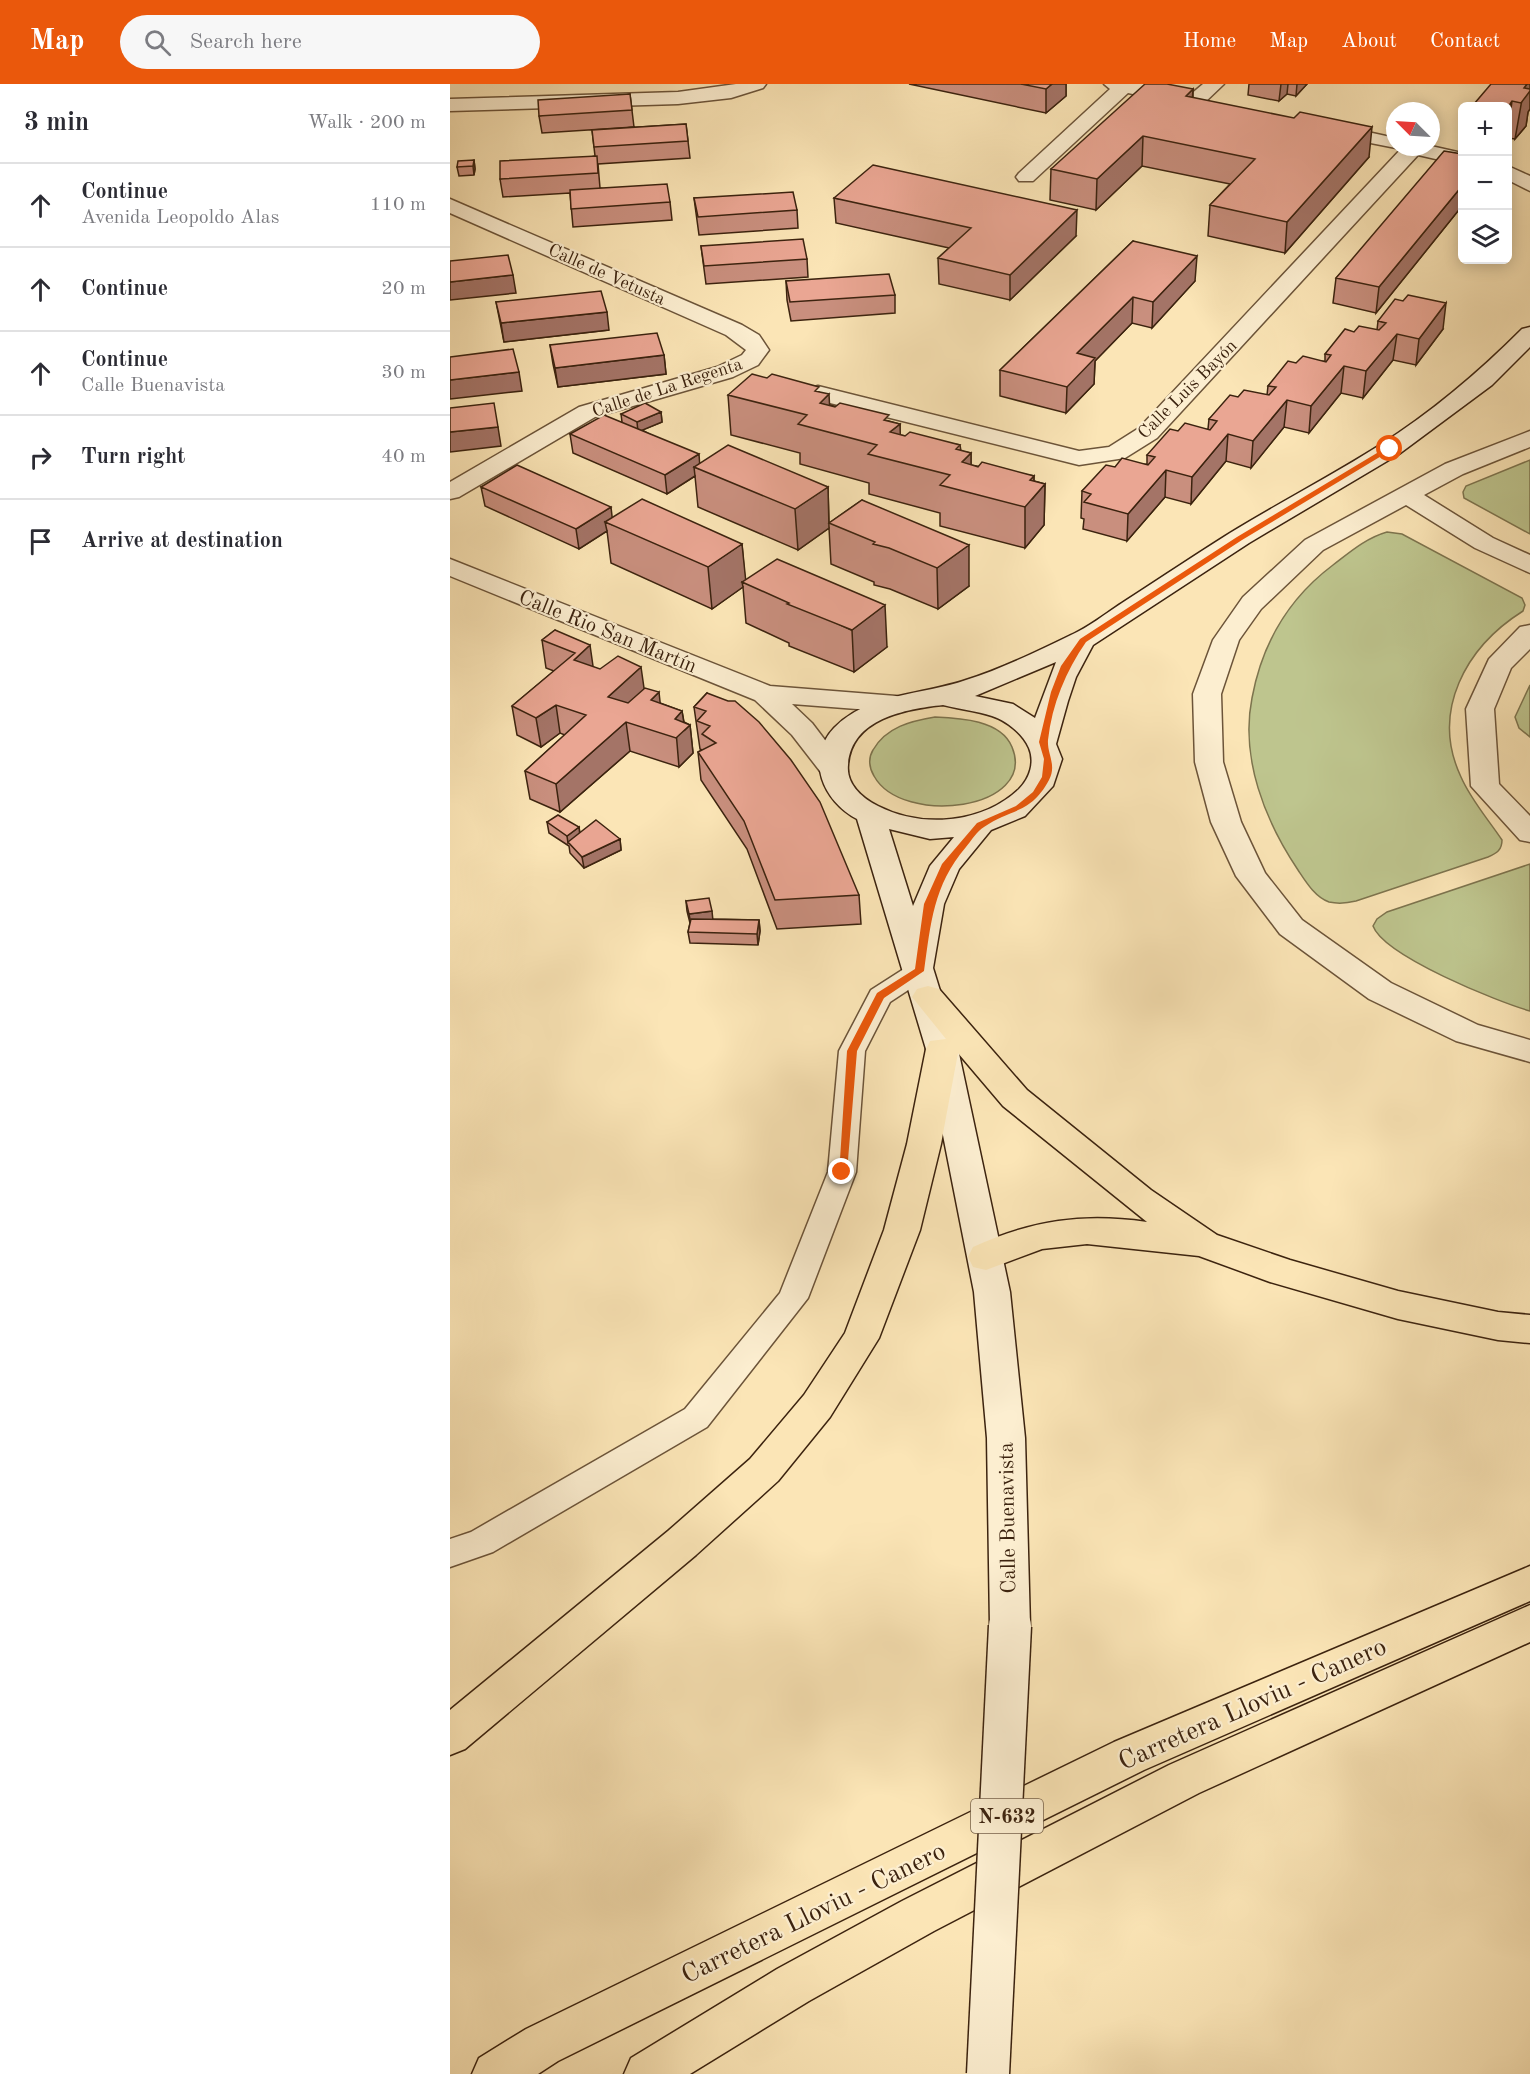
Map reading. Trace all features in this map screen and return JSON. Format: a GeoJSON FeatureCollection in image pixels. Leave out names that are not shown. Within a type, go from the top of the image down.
{"type":"FeatureCollection","features":[{"type":"Feature","properties":{"kind":"highway"},"geometry":{"type":"LineString","coordinates":[[923,984],[1015,1098],[1139,1199],[1205,1244]]}},
{"type":"Feature","properties":{"kind":"highway"},"geometry":{"type":"LineString","coordinates":[[450,1736],[682,1543],[764,1470],[817,1406],[861,1338],[902,1230],[924,1144],[942,1049]]}},
{"type":"Feature","properties":{"kind":"highway"},"geometry":{"type":"LineString","coordinates":[[986,1257],[1013,1245],[1053,1233],[1092,1231],[1205,1244],[1283,1272],[1398,1305],[1498,1326],[1530,1329]]}},
{"type":"Feature","properties":{"kind":"highway","name":"Carretera Lloviu - Canero"},"geometry":{"type":"LineString","coordinates":[[495,2074],[542,2045],[1129,1756],[1530,1583]]}},
{"type":"Feature","properties":{"kind":"highway"},"geometry":{"type":"LineString","coordinates":[[647,2074],[793,1984],[918,1916],[1184,1779],[1530,1623]]}},
{"type":"Feature","properties":{"kind":"street"},"geometry":{"type":"LineString","coordinates":[[450,105],[678,98],[731,92],[756,84]]}},
{"type":"Feature","properties":{"kind":"street"},"geometry":{"type":"LineString","coordinates":[[1196,101],[1214,84]]}},
{"type":"Feature","properties":{"kind":"street"},"geometry":{"type":"LineString","coordinates":[[1026,177],[1119,85],[1219,106]]}},
{"type":"Feature","properties":{"kind":"street"},"geometry":{"type":"LineString","coordinates":[[1305,125],[1386,142]]}},
{"type":"Feature","properties":{"kind":"street"},"geometry":{"type":"LineString","coordinates":[[1440,154],[1458,158]]}},
{"type":"Feature","properties":{"kind":"street","name":"Calle Luis Bayón"},"geometry":{"type":"LineString","coordinates":[[818,393],[1078,458],[1116,453],[1148,433],[1397,156]]}},
{"type":"Feature","properties":{"kind":"street"},"geometry":{"type":"LineString","coordinates":[[1512,165],[1530,166]]}},
{"type":"Feature","properties":{"kind":"street"},"geometry":{"type":"LineString","coordinates":[[1512,174],[1530,184]]}},
{"type":"Feature","properties":{"kind":"street","name":"Calle de Vetusta"},"geometry":{"type":"LineString","coordinates":[[450,205],[734,330],[751,340],[758,350]]}},
{"type":"Feature","properties":{"kind":"street"},"geometry":{"type":"LineString","coordinates":[[943,697],[976,700],[1005,710],[1028,724],[1043,742],[1049,759],[1046,777],[1036,793],[1019,808],[980,825],[951,829],[923,829],[894,824],[870,815],[851,802],[838,786],[833,769],[836,749],[849,730],[870,714],[896,704],[943,697],[980,685],[1083,640],[1240,538],[1390,449],[1484,380],[1530,334]]}},
{"type":"Feature","properties":{"kind":"street","name":"Calle de La Regenta"},"geometry":{"type":"LineString","coordinates":[[450,492],[587,412],[725,372],[750,360],[758,350]]}},
{"type":"Feature","properties":{"kind":"street"},"geometry":{"type":"LineString","coordinates":[[1530,438],[1454,469],[1314,544],[1252,603],[1226,640],[1207,694],[1209,762],[1226,822],[1251,876],[1291,927],[1380,991],[1467,1032],[1530,1051]]}},
{"type":"Feature","properties":{"kind":"street"},"geometry":{"type":"LineString","coordinates":[[1405,494],[1484,543],[1530,565]]}},
{"type":"Feature","properties":{"kind":"street","name":"Calle Rio San Martín"},"geometry":{"type":"LineString","coordinates":[[450,567],[765,694],[896,704]]}},
{"type":"Feature","properties":{"kind":"street"},"geometry":{"type":"LineString","coordinates":[[1530,633],[1499,665],[1480,710],[1485,786],[1530,833]]}},
{"type":"Feature","properties":{"kind":"street"},"geometry":{"type":"LineString","coordinates":[[1043,742],[1058,683],[1065,666],[1083,640]]}},
{"type":"Feature","properties":{"kind":"street","name":"Calle Rio San Martín"},"geometry":{"type":"LineString","coordinates":[[765,694],[802,729],[833,769]]}},
{"type":"Feature","properties":{"kind":"street","name":"Calle Buenavista"},"geometry":{"type":"LineString","coordinates":[[870,815],[942,1049],[992,1292],[1006,1438],[1010,1626],[988,2074]]}},
{"type":"Feature","properties":{"kind":"street","name":"Calle Buenavista"},"geometry":{"type":"LineString","coordinates":[[923,984],[929,904],[945,866],[980,825]]}},
{"type":"Feature","properties":{"kind":"lane"},"geometry":{"type":"LineString","coordinates":[[450,1553],[482,1542],[696,1418],[793,1298],[842,1172],[852,1051],[880,996],[923,984]]}},
{"type":"Feature","properties":{"kind":"green space"},"geometry":{"type":"Polygon","coordinates":[[[1530,460],[1530,534],[1464,498],[1463,492],[1466,486],[1530,460]]]}},
{"type":"Feature","properties":{"kind":"green space"},"geometry":{"type":"Polygon","coordinates":[[[1387,532],[1402,534],[1522,598],[1525,605],[1523,611],[1485,643],[1470,662],[1459,683],[1452,705],[1450,728],[1452,752],[1461,777],[1502,843],[1498,851],[1488,857],[1356,901],[1332,903],[1319,897],[1308,884],[1286,851],[1266,810],[1258,788],[1249,743],[1252,698],[1270,641],[1303,592],[1352,550],[1387,532]]]}},
{"type":"Feature","properties":{"kind":"green space"},"geometry":{"type":"Polygon","coordinates":[[[1530,685],[1530,737],[1519,728],[1515,717],[1530,685]]]}},
{"type":"Feature","properties":{"kind":"green space"},"geometry":{"type":"Polygon","coordinates":[[[935,717],[979,722],[999,731],[1007,738],[1012,747],[1015,768],[1005,785],[987,797],[963,804],[937,806],[911,802],[889,792],[871,770],[871,753],[878,742],[900,726],[935,717]]]}},
{"type":"Feature","properties":{"kind":"green space"},"geometry":{"type":"Polygon","coordinates":[[[1530,864],[1530,1011],[1469,988],[1419,964],[1382,938],[1373,926],[1377,919],[1387,912],[1530,864]]]}},
{"type":"Feature","properties":{"kind":"building"},"geometry":{"type":"Polygon","coordinates":[[[1021,84],[1052,84],[1046,89],[1021,84]]]}},
{"type":"Feature","properties":{"kind":"building"},"geometry":{"type":"Polygon","coordinates":[[[1145,84],[1167,84],[1193,89],[1186,96],[1294,118],[1300,112],[1372,127],[1287,222],[1210,205],[1255,159],[1143,136],[1097,179],[1051,169],[1145,84]]]}},
{"type":"Feature","properties":{"kind":"building"},"geometry":{"type":"Polygon","coordinates":[[[1491,84],[1527,84],[1524,88],[1530,89],[1521,103],[1512,101],[1476,102],[1491,84]]]}},
{"type":"Feature","properties":{"kind":"building"},"geometry":{"type":"Polygon","coordinates":[[[630,94],[632,110],[539,116],[538,100],[630,94]]]}},
{"type":"Feature","properties":{"kind":"building"},"geometry":{"type":"Polygon","coordinates":[[[686,124],[688,141],[594,147],[592,130],[686,124]]]}},
{"type":"Feature","properties":{"kind":"building"},"geometry":{"type":"Polygon","coordinates":[[[1444,151],[1458,153],[1458,191],[1379,287],[1336,278],[1440,156],[1444,151]]]}},
{"type":"Feature","properties":{"kind":"building"},"geometry":{"type":"Polygon","coordinates":[[[597,156],[598,173],[500,179],[500,161],[597,156]]]}},
{"type":"Feature","properties":{"kind":"building"},"geometry":{"type":"Polygon","coordinates":[[[474,160],[473,166],[457,167],[458,161],[474,160]]]}},
{"type":"Feature","properties":{"kind":"building"},"geometry":{"type":"Polygon","coordinates":[[[873,165],[1077,210],[1010,275],[938,258],[971,228],[834,198],[873,165]]]}},
{"type":"Feature","properties":{"kind":"building"},"geometry":{"type":"Polygon","coordinates":[[[667,184],[670,202],[571,209],[570,190],[667,184]]]}},
{"type":"Feature","properties":{"kind":"building"},"geometry":{"type":"Polygon","coordinates":[[[793,192],[797,210],[698,217],[694,198],[793,192]]]}},
{"type":"Feature","properties":{"kind":"building"},"geometry":{"type":"Polygon","coordinates":[[[803,239],[807,259],[704,266],[701,246],[803,239]]]}},
{"type":"Feature","properties":{"kind":"building"},"geometry":{"type":"Polygon","coordinates":[[[1133,241],[1197,256],[1153,302],[1133,297],[1077,353],[1095,358],[1067,387],[1000,370],[1133,241]]]}},
{"type":"Feature","properties":{"kind":"building"},"geometry":{"type":"Polygon","coordinates":[[[508,255],[513,275],[450,282],[450,261],[508,255]]]}},
{"type":"Feature","properties":{"kind":"building"},"geometry":{"type":"Polygon","coordinates":[[[889,274],[895,295],[790,302],[786,281],[889,274]]]}},
{"type":"Feature","properties":{"kind":"building"},"geometry":{"type":"Polygon","coordinates":[[[601,291],[607,312],[501,323],[496,302],[601,291]]]}},
{"type":"Feature","properties":{"kind":"building"},"geometry":{"type":"Polygon","coordinates":[[[1408,295],[1446,303],[1419,339],[1397,334],[1366,371],[1344,366],[1311,406],[1287,400],[1253,441],[1228,434],[1192,477],[1166,470],[1128,514],[1084,502],[1091,494],[1082,491],[1106,465],[1115,467],[1122,458],[1148,465],[1155,457],[1147,455],[1170,429],[1178,431],[1185,423],[1210,430],[1217,421],[1209,419],[1230,395],[1238,397],[1244,390],[1269,395],[1276,387],[1268,386],[1288,361],[1296,363],[1303,356],[1326,362],[1331,355],[1325,354],[1345,329],[1354,332],[1359,326],[1379,330],[1386,323],[1378,321],[1395,299],[1403,301],[1408,295]]]}},
{"type":"Feature","properties":{"kind":"building"},"geometry":{"type":"Polygon","coordinates":[[[657,333],[664,355],[555,368],[550,345],[657,333]]]}},
{"type":"Feature","properties":{"kind":"building"},"geometry":{"type":"Polygon","coordinates":[[[513,349],[519,372],[450,380],[450,357],[513,349]]]}},
{"type":"Feature","properties":{"kind":"building"},"geometry":{"type":"Polygon","coordinates":[[[752,374],[767,378],[772,374],[819,387],[815,391],[829,394],[820,403],[835,407],[840,403],[889,415],[884,420],[900,424],[890,432],[905,436],[910,432],[960,445],[956,449],[971,453],[962,462],[978,467],[982,462],[1034,476],[1030,480],[1045,484],[1025,507],[940,485],[950,475],[868,454],[877,445],[798,424],[807,415],[728,395],[752,374]]]}},
{"type":"Feature","properties":{"kind":"building"},"geometry":{"type":"Polygon","coordinates":[[[494,403],[498,427],[450,432],[450,408],[494,403]]]}},
{"type":"Feature","properties":{"kind":"building"},"geometry":{"type":"Polygon","coordinates":[[[645,403],[661,412],[637,422],[621,414],[645,403]]]}},
{"type":"Feature","properties":{"kind":"building"},"geometry":{"type":"Polygon","coordinates":[[[604,415],[699,454],[665,475],[570,434],[604,415]]]}},
{"type":"Feature","properties":{"kind":"building"},"geometry":{"type":"Polygon","coordinates":[[[728,445],[828,487],[795,509],[694,467],[728,445]]]}},
{"type":"Feature","properties":{"kind":"building"},"geometry":{"type":"Polygon","coordinates":[[[517,465],[611,507],[576,529],[481,487],[517,465]]]}},
{"type":"Feature","properties":{"kind":"building"},"geometry":{"type":"Polygon","coordinates":[[[642,499],[742,544],[708,567],[605,522],[642,499]]]}},
{"type":"Feature","properties":{"kind":"building"},"geometry":{"type":"Polygon","coordinates":[[[862,500],[969,545],[937,568],[889,548],[873,544],[875,542],[829,523],[862,500]]]}},
{"type":"Feature","properties":{"kind":"building"},"geometry":{"type":"Polygon","coordinates":[[[777,559],[885,605],[852,630],[787,604],[789,603],[742,582],[777,559]]]}},
{"type":"Feature","properties":{"kind":"building"},"geometry":{"type":"Polygon","coordinates":[[[555,630],[590,645],[574,660],[600,669],[618,656],[641,667],[608,697],[628,703],[645,688],[659,692],[651,700],[682,711],[675,719],[690,725],[676,738],[626,722],[556,784],[525,771],[586,715],[556,705],[536,718],[512,706],[575,653],[542,640],[555,630]]]}},
{"type":"Feature","properties":{"kind":"building"},"geometry":{"type":"Polygon","coordinates":[[[707,693],[728,701],[735,701],[759,722],[791,760],[820,802],[859,895],[775,900],[744,821],[698,752],[716,743],[702,734],[710,726],[697,721],[706,711],[694,707],[707,693]]]}},
{"type":"Feature","properties":{"kind":"building"},"geometry":{"type":"Polygon","coordinates":[[[558,815],[579,827],[567,836],[547,822],[558,815]]]}},
{"type":"Feature","properties":{"kind":"building"},"geometry":{"type":"Polygon","coordinates":[[[596,820],[620,839],[582,857],[568,842],[596,820]]]}},
{"type":"Feature","properties":{"kind":"building"},"geometry":{"type":"Polygon","coordinates":[[[709,898],[712,911],[689,914],[686,901],[709,898]]]}},
{"type":"Feature","properties":{"kind":"building"},"geometry":{"type":"Polygon","coordinates":[[[691,919],[759,920],[757,934],[688,932],[691,919]]]}},
{"type":"Feature","properties":{"kind":"route"},"geometry":{"type":"LineString","coordinates":[[842,1172],[852,1051],[880,996],[919,971],[929,904],[945,866],[980,825],[1001,818],[1019,808],[1036,793],[1046,777],[1049,759],[1043,742],[1055,692],[1065,666],[1083,640],[1240,538],[1390,449]]}}]}
